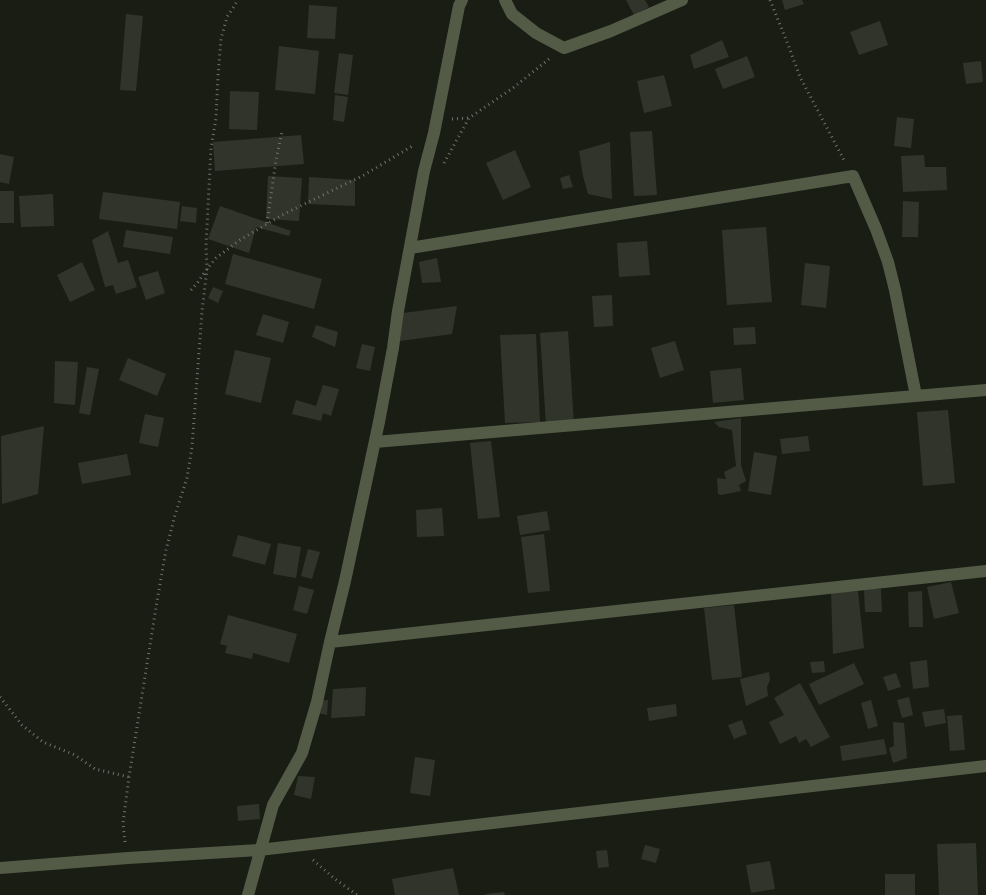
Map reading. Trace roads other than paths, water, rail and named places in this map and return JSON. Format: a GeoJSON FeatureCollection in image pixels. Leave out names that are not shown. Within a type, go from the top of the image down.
{"type":"FeatureCollection","features":[{"type":"Feature","properties":{"kind":"street"},"geometry":{"type":"LineString","coordinates":[[248,895],[273,805],[302,754],[317,702],[375,442],[424,171],[434,133],[459,6],[462,0]]}},
{"type":"Feature","properties":{"kind":"street"},"geometry":{"type":"LineString","coordinates":[[505,0],[512,14],[536,33],[564,48],[611,31],[682,0]]}},
{"type":"Feature","properties":{"kind":"street"},"geometry":{"type":"LineString","coordinates":[[410,248],[853,176],[888,262],[916,396]]}},
{"type":"Feature","properties":{"kind":"street"},"geometry":{"type":"LineString","coordinates":[[375,442],[986,390]]}},
{"type":"Feature","properties":{"kind":"street"},"geometry":{"type":"LineString","coordinates":[[330,642],[986,571]]}},
{"type":"Feature","properties":{"kind":"street"},"geometry":{"type":"LineString","coordinates":[[0,868],[298,846],[986,766]]}}]}
